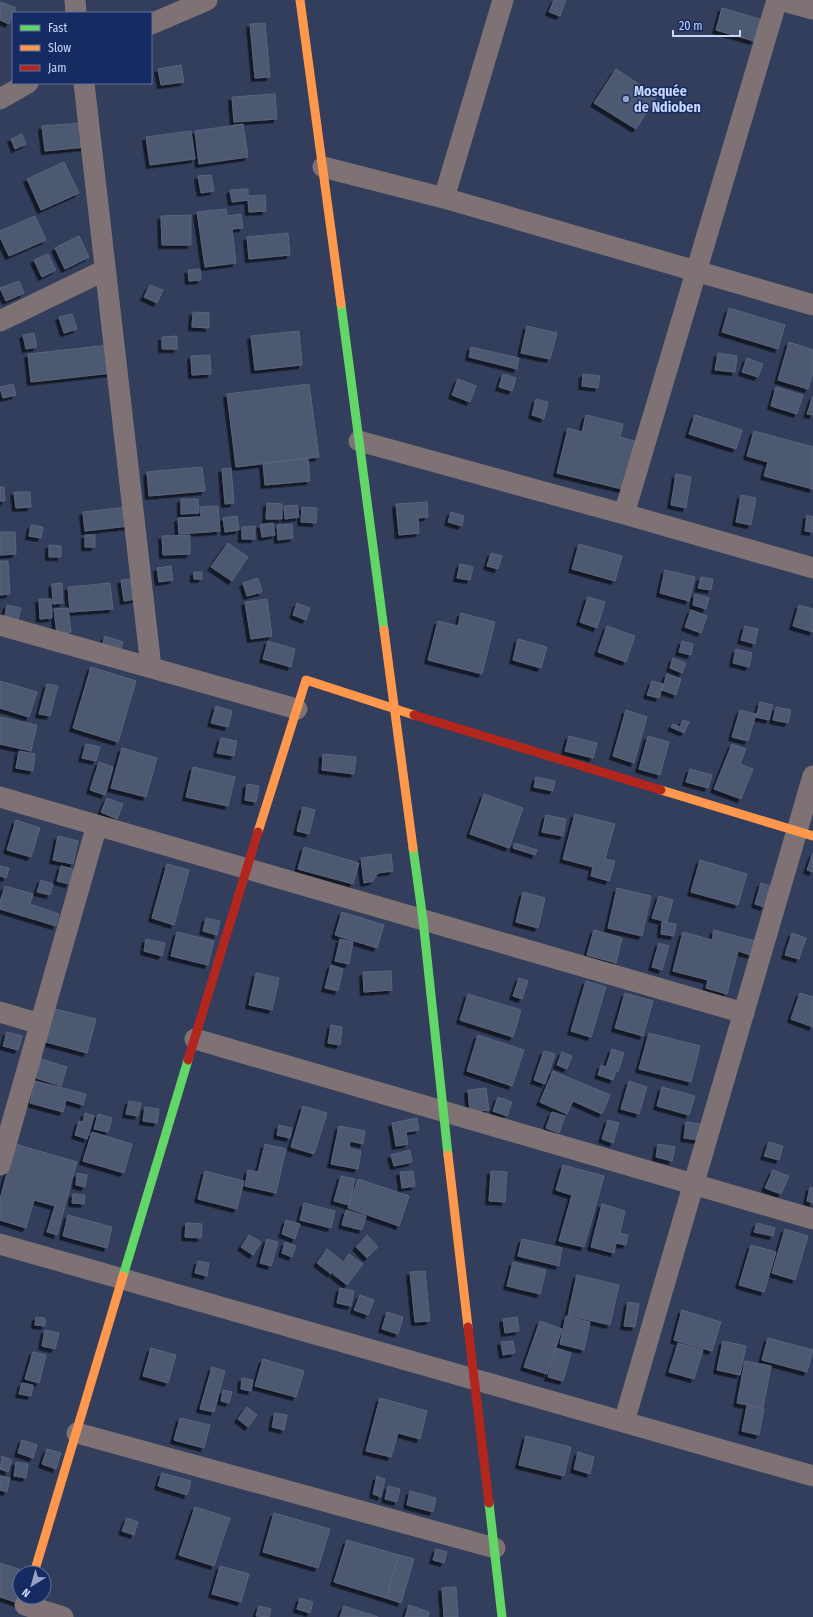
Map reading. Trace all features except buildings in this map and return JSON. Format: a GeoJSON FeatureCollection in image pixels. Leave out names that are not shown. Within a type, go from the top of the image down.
{"type":"FeatureCollection","features":[{"type":"Feature","properties":{"kind":"main road"},"geometry":{"type":"LineString","coordinates":[[300,0],[423,920],[443,1111],[502,1617]]}},
{"type":"Feature","properties":{"kind":"main road"},"geometry":{"type":"LineString","coordinates":[[36,1565],[246,868],[306,680],[395,709],[805,833]]}},
{"type":"Feature","properties":{"kind":"street"},"geometry":{"type":"LineString","coordinates":[[75,0],[76,12]]}},
{"type":"Feature","properties":{"kind":"street"},"geometry":{"type":"LineString","coordinates":[[152,24],[207,0]]}},
{"type":"Feature","properties":{"kind":"street"},"geometry":{"type":"LineString","coordinates":[[444,198],[503,0]]}},
{"type":"Feature","properties":{"kind":"street"},"geometry":{"type":"LineString","coordinates":[[624,514],[779,0],[813,9]]}},
{"type":"Feature","properties":{"kind":"street"},"geometry":{"type":"LineString","coordinates":[[0,99],[26,84]]}},
{"type":"Feature","properties":{"kind":"street"},"geometry":{"type":"LineString","coordinates":[[84,84],[151,667]]}},
{"type":"Feature","properties":{"kind":"street"},"geometry":{"type":"LineString","coordinates":[[323,167],[444,198],[813,305]]}},
{"type":"Feature","properties":{"kind":"street"},"geometry":{"type":"LineString","coordinates":[[0,321],[105,270]]}},
{"type":"Feature","properties":{"kind":"street"},"geometry":{"type":"LineString","coordinates":[[359,441],[813,568]]}},
{"type":"Feature","properties":{"kind":"street"},"geometry":{"type":"LineString","coordinates":[[0,625],[297,709]]}},
{"type":"Feature","properties":{"kind":"street"},"geometry":{"type":"LineString","coordinates":[[624,1422],[744,1013],[805,833],[813,776]]}},
{"type":"Feature","properties":{"kind":"street"},"geometry":{"type":"LineString","coordinates":[[0,797],[744,1013]]}},
{"type":"Feature","properties":{"kind":"street"},"geometry":{"type":"LineString","coordinates":[[0,1165],[97,825]]}},
{"type":"Feature","properties":{"kind":"street"},"geometry":{"type":"LineString","coordinates":[[0,1012],[40,1024]]}},
{"type":"Feature","properties":{"kind":"street"},"geometry":{"type":"LineString","coordinates":[[195,1039],[813,1219]]}},
{"type":"Feature","properties":{"kind":"street"},"geometry":{"type":"LineString","coordinates":[[0,1244],[813,1476]]}},
{"type":"Feature","properties":{"kind":"street"},"geometry":{"type":"LineString","coordinates":[[77,1433],[494,1548]]}},
{"type":"Feature","properties":{"kind":"street"},"geometry":{"type":"LineString","coordinates":[[25,1609],[63,1617]]}},
{"type":"Feature","properties":{"kind":"traffic: fast"},"geometry":{"type":"LineString","coordinates":[[341,304],[384,630]]}},
{"type":"Feature","properties":{"kind":"traffic: fast"},"geometry":{"type":"LineString","coordinates":[[413,848],[423,920],[448,1155]]}},
{"type":"Feature","properties":{"kind":"traffic: fast"},"geometry":{"type":"LineString","coordinates":[[123,1276],[188,1060]]}},
{"type":"Feature","properties":{"kind":"traffic: fast"},"geometry":{"type":"LineString","coordinates":[[489,1503],[502,1617]]}},
{"type":"Feature","properties":{"kind":"traffic: slow"},"geometry":{"type":"LineString","coordinates":[[300,0],[341,304]]}},
{"type":"Feature","properties":{"kind":"traffic: slow"},"geometry":{"type":"LineString","coordinates":[[384,630],[413,848]]}},
{"type":"Feature","properties":{"kind":"traffic: slow"},"geometry":{"type":"LineString","coordinates":[[258,832],[306,680],[414,715]]}},
{"type":"Feature","properties":{"kind":"traffic: slow"},"geometry":{"type":"LineString","coordinates":[[661,790],[813,836]]}},
{"type":"Feature","properties":{"kind":"traffic: slow"},"geometry":{"type":"LineString","coordinates":[[448,1155],[468,1327]]}},
{"type":"Feature","properties":{"kind":"traffic: slow"},"geometry":{"type":"LineString","coordinates":[[36,1565],[123,1276]]}},
{"type":"Feature","properties":{"kind":"traffic: jam"},"geometry":{"type":"LineString","coordinates":[[414,715],[661,790]]}},
{"type":"Feature","properties":{"kind":"traffic: jam"},"geometry":{"type":"LineString","coordinates":[[188,1060],[258,832]]}},
{"type":"Feature","properties":{"kind":"traffic: jam"},"geometry":{"type":"LineString","coordinates":[[468,1327],[489,1503]]}},
{"type":"Feature","properties":{"kind":"place","name":"Mosquée de Ndioben"},"geometry":{"type":"Point","coordinates":[626,99]}}]}
